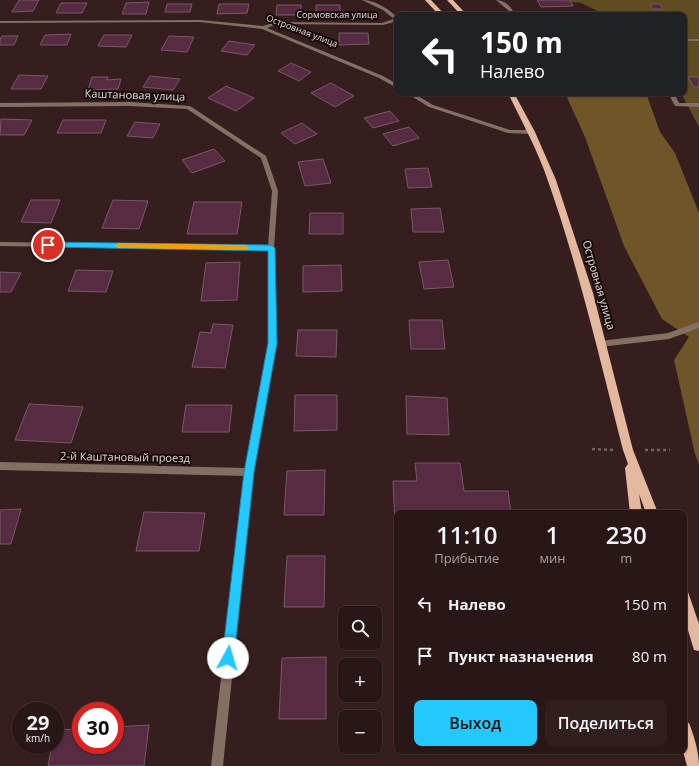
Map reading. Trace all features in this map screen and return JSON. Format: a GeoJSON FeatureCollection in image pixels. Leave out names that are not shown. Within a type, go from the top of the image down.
{"type":"FeatureCollection","features":[{"type":"Feature","properties":{"kind":"main road"},"geometry":{"type":"LineString","coordinates":[[428,0],[439,12]]}},
{"type":"Feature","properties":{"kind":"main road"},"geometry":{"type":"LineString","coordinates":[[450,0],[461,12]]}},
{"type":"Feature","properties":{"kind":"main road","name":"Островная улица"},"geometry":{"type":"LineString","coordinates":[[513,96],[552,180],[588,293],[628,450],[651,510]]}},
{"type":"Feature","properties":{"kind":"main road","name":"Островная улица"},"geometry":{"type":"LineString","coordinates":[[628,450],[636,510]]}},
{"type":"Feature","properties":{"kind":"main road"},"geometry":{"type":"LineString","coordinates":[[687,606],[699,645]]}},
{"type":"Feature","properties":{"kind":"main road"},"geometry":{"type":"LineString","coordinates":[[687,739],[694,766]]}},
{"type":"Feature","properties":{"kind":"street","name":"Сормовская улица"},"geometry":{"type":"LineString","coordinates":[[364,0],[385,9],[394,16]]}},
{"type":"Feature","properties":{"kind":"street"},"geometry":{"type":"LineString","coordinates":[[498,0],[511,10],[511,12]]}},
{"type":"Feature","properties":{"kind":"street","name":"Сормовская улица"},"geometry":{"type":"LineString","coordinates":[[263,28],[276,23],[383,24],[394,20]]}},
{"type":"Feature","properties":{"kind":"street","name":"Островная улица"},"geometry":{"type":"LineString","coordinates":[[0,22],[200,21],[263,28],[381,77],[394,84]]}},
{"type":"Feature","properties":{"kind":"street"},"geometry":{"type":"LineString","coordinates":[[687,40],[699,40]]}},
{"type":"Feature","properties":{"kind":"street"},"geometry":{"type":"LineString","coordinates":[[414,96],[430,106],[510,132],[531,132]]}},
{"type":"Feature","properties":{"kind":"street"},"geometry":{"type":"LineString","coordinates":[[672,96],[677,105],[699,105]]}},
{"type":"Feature","properties":{"kind":"street","name":"Каштановая улица"},"geometry":{"type":"LineString","coordinates":[[0,105],[129,104],[188,107],[264,157],[275,191],[271,248],[273,343],[249,472],[217,766]]}},
{"type":"Feature","properties":{"kind":"street"},"geometry":{"type":"LineString","coordinates":[[0,244],[271,248]]}},
{"type":"Feature","properties":{"kind":"street"},"geometry":{"type":"LineString","coordinates":[[600,344],[668,336],[699,325]]}},
{"type":"Feature","properties":{"kind":"street","name":"2-й Каштановый проезд"},"geometry":{"type":"LineString","coordinates":[[0,466],[249,472]]}},
{"type":"Feature","properties":{"kind":"shaded area"},"geometry":{"type":"Polygon","coordinates":[[[559,0],[699,0],[699,127],[683,96],[687,96],[687,12],[600,12],[581,3],[559,0]]]}},
{"type":"Feature","properties":{"kind":"shaded area"},"geometry":{"type":"Polygon","coordinates":[[[566,96],[647,96],[660,132],[675,153],[699,213],[699,464],[695,454],[674,360],[689,337],[662,319],[624,246],[585,137],[566,96]]]}},
{"type":"Feature","properties":{"kind":"building"},"geometry":{"type":"Polygon","coordinates":[[[19,0],[39,0],[33,11],[12,12],[19,0]]]}},
{"type":"Feature","properties":{"kind":"building"},"geometry":{"type":"Polygon","coordinates":[[[537,0],[570,0],[573,6],[541,7],[537,0]]]}},
{"type":"Feature","properties":{"kind":"building"},"geometry":{"type":"Polygon","coordinates":[[[149,2],[146,14],[122,14],[126,3],[149,2]]]}},
{"type":"Feature","properties":{"kind":"building"},"geometry":{"type":"Polygon","coordinates":[[[61,3],[87,3],[82,13],[56,13],[61,3]]]}},
{"type":"Feature","properties":{"kind":"building"},"geometry":{"type":"Polygon","coordinates":[[[167,4],[192,4],[190,12],[165,12],[167,4]]]}},
{"type":"Feature","properties":{"kind":"building"},"geometry":{"type":"Polygon","coordinates":[[[219,4],[249,4],[247,13],[217,14],[219,4]]]}},
{"type":"Feature","properties":{"kind":"building"},"geometry":{"type":"Polygon","coordinates":[[[650,4],[660,4],[663,9],[653,9],[650,4]]]}},
{"type":"Feature","properties":{"kind":"building"},"geometry":{"type":"Polygon","coordinates":[[[277,5],[301,5],[301,15],[276,15],[277,5]]]}},
{"type":"Feature","properties":{"kind":"building"},"geometry":{"type":"Polygon","coordinates":[[[316,5],[340,5],[340,14],[316,14],[316,5]]]}},
{"type":"Feature","properties":{"kind":"building"},"geometry":{"type":"Polygon","coordinates":[[[339,33],[368,33],[369,44],[339,45],[339,33]]]}},
{"type":"Feature","properties":{"kind":"building"},"geometry":{"type":"Polygon","coordinates":[[[71,34],[67,45],[40,45],[45,35],[71,34]]]}},
{"type":"Feature","properties":{"kind":"building"},"geometry":{"type":"Polygon","coordinates":[[[104,35],[132,35],[126,47],[98,46],[104,35]]]}},
{"type":"Feature","properties":{"kind":"building"},"geometry":{"type":"Polygon","coordinates":[[[2,36],[18,36],[14,45],[0,45],[2,36]]]}},
{"type":"Feature","properties":{"kind":"building"},"geometry":{"type":"Polygon","coordinates":[[[169,36],[194,37],[187,52],[161,50],[169,36]]]}},
{"type":"Feature","properties":{"kind":"building"},"geometry":{"type":"Polygon","coordinates":[[[229,41],[255,45],[247,55],[221,51],[229,41]]]}},
{"type":"Feature","properties":{"kind":"building"},"geometry":{"type":"Polygon","coordinates":[[[291,63],[311,72],[299,81],[278,71],[291,63]]]}},
{"type":"Feature","properties":{"kind":"building"},"geometry":{"type":"Polygon","coordinates":[[[19,75],[48,76],[41,89],[11,89],[19,75]]]}},
{"type":"Feature","properties":{"kind":"building"},"geometry":{"type":"Polygon","coordinates":[[[150,76],[180,79],[173,90],[143,87],[150,76]]]}},
{"type":"Feature","properties":{"kind":"building"},"geometry":{"type":"Polygon","coordinates":[[[92,77],[108,77],[107,80],[121,79],[118,89],[88,90],[92,77]]]}},
{"type":"Feature","properties":{"kind":"building"},"geometry":{"type":"Polygon","coordinates":[[[688,77],[699,77],[699,87],[694,87],[688,77]]]}},
{"type":"Feature","properties":{"kind":"building"},"geometry":{"type":"Polygon","coordinates":[[[331,83],[354,96],[335,107],[311,93],[331,83]]]}},
{"type":"Feature","properties":{"kind":"building"},"geometry":{"type":"Polygon","coordinates":[[[226,86],[254,98],[236,111],[208,98],[226,86]]]}},
{"type":"Feature","properties":{"kind":"building"},"geometry":{"type":"Polygon","coordinates":[[[390,111],[399,121],[373,128],[364,118],[390,111]]]}},
{"type":"Feature","properties":{"kind":"building"},"geometry":{"type":"Polygon","coordinates":[[[1,119],[32,120],[24,135],[0,135],[1,119]]]}},
{"type":"Feature","properties":{"kind":"building"},"geometry":{"type":"Polygon","coordinates":[[[63,120],[106,120],[101,133],[57,133],[63,120]]]}},
{"type":"Feature","properties":{"kind":"building"},"geometry":{"type":"Polygon","coordinates":[[[135,122],[160,124],[153,138],[127,136],[135,122]]]}},
{"type":"Feature","properties":{"kind":"building"},"geometry":{"type":"Polygon","coordinates":[[[302,123],[317,134],[295,144],[281,133],[302,123]]]}},
{"type":"Feature","properties":{"kind":"building"},"geometry":{"type":"Polygon","coordinates":[[[409,127],[419,138],[393,146],[383,134],[409,127]]]}},
{"type":"Feature","properties":{"kind":"building"},"geometry":{"type":"Polygon","coordinates":[[[214,149],[225,161],[192,173],[182,160],[214,149]]]}},
{"type":"Feature","properties":{"kind":"building"},"geometry":{"type":"Polygon","coordinates":[[[323,159],[331,183],[305,186],[298,162],[323,159]]]}},
{"type":"Feature","properties":{"kind":"building"},"geometry":{"type":"Polygon","coordinates":[[[428,168],[432,187],[408,188],[405,169],[428,168]]]}},
{"type":"Feature","properties":{"kind":"building"},"geometry":{"type":"Polygon","coordinates":[[[31,200],[60,200],[51,223],[21,222],[31,200]]]}},
{"type":"Feature","properties":{"kind":"building"},"geometry":{"type":"Polygon","coordinates":[[[113,200],[148,201],[139,229],[102,228],[113,200]]]}},
{"type":"Feature","properties":{"kind":"building"},"geometry":{"type":"Polygon","coordinates":[[[194,202],[242,202],[237,234],[187,234],[194,202]]]}},
{"type":"Feature","properties":{"kind":"building"},"geometry":{"type":"Polygon","coordinates":[[[440,208],[444,232],[413,232],[411,209],[440,208]]]}},
{"type":"Feature","properties":{"kind":"building"},"geometry":{"type":"Polygon","coordinates":[[[310,213],[343,213],[343,234],[309,234],[310,213]]]}},
{"type":"Feature","properties":{"kind":"building"},"geometry":{"type":"Polygon","coordinates":[[[448,260],[454,287],[424,289],[419,262],[448,260]]]}},
{"type":"Feature","properties":{"kind":"building"},"geometry":{"type":"Polygon","coordinates":[[[240,262],[237,300],[201,301],[206,263],[240,262]]]}},
{"type":"Feature","properties":{"kind":"building"},"geometry":{"type":"Polygon","coordinates":[[[341,265],[342,291],[303,292],[303,266],[341,265]]]}},
{"type":"Feature","properties":{"kind":"building"},"geometry":{"type":"Polygon","coordinates":[[[76,270],[113,271],[106,292],[68,291],[76,270]]]}},
{"type":"Feature","properties":{"kind":"building"},"geometry":{"type":"Polygon","coordinates":[[[0,272],[21,273],[11,292],[0,292],[0,272]]]}},
{"type":"Feature","properties":{"kind":"building"},"geometry":{"type":"Polygon","coordinates":[[[409,320],[442,320],[445,349],[411,349],[409,320]]]}},
{"type":"Feature","properties":{"kind":"building"},"geometry":{"type":"Polygon","coordinates":[[[213,324],[233,325],[225,368],[192,367],[200,332],[211,333],[213,324]]]}},
{"type":"Feature","properties":{"kind":"building"},"geometry":{"type":"Polygon","coordinates":[[[298,330],[337,330],[336,357],[296,356],[298,330]]]}},
{"type":"Feature","properties":{"kind":"building"},"geometry":{"type":"Polygon","coordinates":[[[295,395],[337,395],[337,430],[294,431],[295,395]]]}},
{"type":"Feature","properties":{"kind":"building"},"geometry":{"type":"Polygon","coordinates":[[[406,396],[447,398],[449,435],[407,434],[406,396]]]}},
{"type":"Feature","properties":{"kind":"building"},"geometry":{"type":"Polygon","coordinates":[[[29,404],[83,407],[71,443],[15,440],[29,404]]]}},
{"type":"Feature","properties":{"kind":"building"},"geometry":{"type":"Polygon","coordinates":[[[186,405],[232,405],[229,432],[182,432],[186,405]]]}},
{"type":"Feature","properties":{"kind":"building"},"geometry":{"type":"Polygon","coordinates":[[[415,463],[460,463],[464,491],[508,491],[511,510],[394,510],[393,481],[417,481],[415,463]]]}},
{"type":"Feature","properties":{"kind":"building"},"geometry":{"type":"Polygon","coordinates":[[[325,470],[324,515],[284,515],[287,471],[325,470]]]}},
{"type":"Feature","properties":{"kind":"building"},"geometry":{"type":"Polygon","coordinates":[[[21,509],[11,544],[0,544],[0,510],[21,509]]]}},
{"type":"Feature","properties":{"kind":"building"},"geometry":{"type":"Polygon","coordinates":[[[144,512],[205,513],[199,551],[136,551],[144,512]]]}},
{"type":"Feature","properties":{"kind":"building"},"geometry":{"type":"Polygon","coordinates":[[[287,556],[325,556],[324,607],[284,607],[287,556]]]}},
{"type":"Feature","properties":{"kind":"building"},"geometry":{"type":"Polygon","coordinates":[[[326,657],[326,719],[279,719],[282,658],[326,657]]]}},
{"type":"Feature","properties":{"kind":"building"},"geometry":{"type":"Polygon","coordinates":[[[149,725],[144,766],[48,766],[50,754],[64,754],[64,730],[72,729],[72,754],[124,754],[124,726],[149,725]]]}},
{"type":"Feature","properties":{"kind":"slow traffic"},"geometry":{"type":"LineString","coordinates":[[118,246],[246,248]]}},
{"type":"Feature","properties":{"kind":"route"},"geometry":{"type":"LineString","coordinates":[[48,245],[271,248],[273,343],[249,472],[228,658]]}}]}
